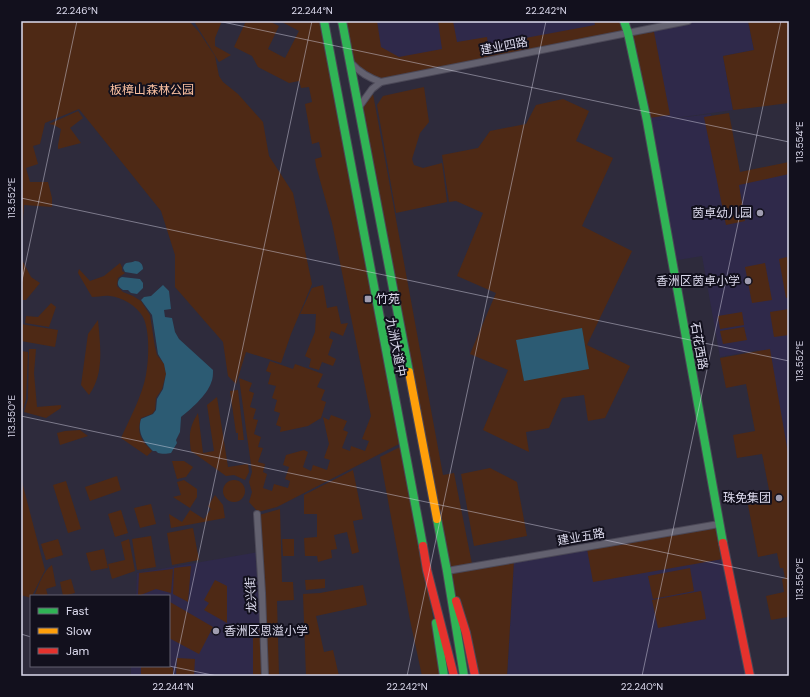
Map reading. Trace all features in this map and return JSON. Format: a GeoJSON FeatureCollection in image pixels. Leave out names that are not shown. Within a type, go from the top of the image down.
{"type":"FeatureCollection","features":[{"type":"Feature","properties":{"kind":"main road","name":"九洲大道中"},"geometry":{"type":"LineString","coordinates":[[324,21],[427,570],[454,676]]}},
{"type":"Feature","properties":{"kind":"main road","name":"九洲大道中"},"geometry":{"type":"LineString","coordinates":[[342,21],[447,571],[464,676]]}},
{"type":"Feature","properties":{"kind":"main road","name":"石花西路"},"geometry":{"type":"LineString","coordinates":[[624,21],[628,33],[647,121],[718,524],[750,676]]}},
{"type":"Feature","properties":{"kind":"main road"},"geometry":{"type":"LineString","coordinates":[[427,570],[444,676]]}},
{"type":"Feature","properties":{"kind":"main road"},"geometry":{"type":"LineString","coordinates":[[447,571],[466,633],[475,676]]}},
{"type":"Feature","properties":{"kind":"street","name":"建业四路"},"geometry":{"type":"LineString","coordinates":[[382,82],[688,21]]}},
{"type":"Feature","properties":{"kind":"street"},"geometry":{"type":"LineString","coordinates":[[350,62],[357,70],[369,78],[382,82]]}},
{"type":"Feature","properties":{"kind":"street"},"geometry":{"type":"LineString","coordinates":[[359,107],[372,89],[382,82]]}},
{"type":"Feature","properties":{"kind":"street","name":"龙兴街"},"geometry":{"type":"LineString","coordinates":[[257,514],[262,593],[264,676]]}},
{"type":"Feature","properties":{"kind":"street","name":"建业五路"},"geometry":{"type":"LineString","coordinates":[[447,571],[718,524]]}},
{"type":"Feature","properties":{"kind":"shaded area"},"geometry":{"type":"Polygon","coordinates":[[[343,21],[624,21],[381,81],[343,21]]]}},
{"type":"Feature","properties":{"kind":"shaded area"},"geometry":{"type":"Polygon","coordinates":[[[692,21],[748,21],[754,50],[723,56],[733,110],[653,121],[711,114],[725,186],[789,172],[789,518],[787,518],[758,350],[720,357],[702,256],[672,261],[629,33],[692,21]]]}},
{"type":"Feature","properties":{"kind":"shaded area"},"geometry":{"type":"Polygon","coordinates":[[[718,525],[749,676],[507,676],[514,560],[718,525]]]}},
{"type":"Feature","properties":{"kind":"shaded area","name":"香洲区恩溢小学"},"geometry":{"type":"Polygon","coordinates":[[[259,552],[264,676],[131,676],[131,667],[170,667],[170,595],[136,595],[137,573],[259,552]]]}},
{"type":"Feature","properties":{"kind":"green space","name":"板樟山森林公园"},"geometry":{"type":"Polygon","coordinates":[[[21,21],[189,21],[199,32],[215,56],[219,76],[223,82],[238,94],[263,122],[269,156],[293,193],[312,284],[291,334],[281,363],[246,352],[236,384],[228,376],[223,342],[175,287],[175,255],[161,211],[79,109],[45,123],[40,144],[33,146],[38,164],[26,168],[30,182],[48,182],[52,198],[52,207],[24,205],[21,243],[21,21]]]}},
{"type":"Feature","properties":{"kind":"green space"},"geometry":{"type":"Polygon","coordinates":[[[196,21],[222,21],[215,38],[215,46],[231,55],[219,62],[195,23],[196,21]]]}},
{"type":"Feature","properties":{"kind":"green space"},"geometry":{"type":"Polygon","coordinates":[[[246,21],[269,21],[279,26],[268,49],[285,58],[299,31],[282,21],[323,21],[401,443],[277,507],[258,512],[249,502],[252,492],[249,482],[252,472],[239,378],[252,383],[249,391],[254,393],[250,407],[256,409],[253,419],[258,420],[254,434],[261,437],[258,447],[263,448],[258,462],[265,464],[263,472],[267,474],[263,488],[272,491],[274,484],[288,488],[290,481],[285,479],[289,467],[283,465],[286,455],[304,450],[308,452],[303,467],[311,471],[313,465],[327,470],[330,460],[324,458],[329,444],[323,417],[329,420],[331,415],[347,421],[343,430],[348,432],[342,448],[350,451],[351,446],[365,451],[369,441],[362,439],[371,416],[332,223],[316,166],[315,159],[322,157],[319,142],[312,144],[305,104],[312,102],[309,87],[301,88],[299,81],[289,83],[258,67],[252,56],[234,47],[246,21]]]}},
{"type":"Feature","properties":{"kind":"green space"},"geometry":{"type":"Polygon","coordinates":[[[344,21],[377,21],[381,47],[399,57],[442,49],[438,21],[453,21],[457,42],[487,37],[488,45],[595,25],[594,21],[621,21],[624,31],[382,80],[369,76],[351,61],[344,21]]]}},
{"type":"Feature","properties":{"kind":"green space"},"geometry":{"type":"Polygon","coordinates":[[[748,21],[789,21],[789,103],[733,110],[723,56],[754,50],[748,21]]]}},
{"type":"Feature","properties":{"kind":"green space"},"geometry":{"type":"Polygon","coordinates":[[[654,32],[670,115],[649,118],[632,35],[654,32]]]}},
{"type":"Feature","properties":{"kind":"green space"},"geometry":{"type":"Polygon","coordinates":[[[424,87],[429,122],[420,133],[412,159],[414,165],[423,168],[442,163],[447,202],[396,213],[377,105],[383,96],[424,87]]]}},
{"type":"Feature","properties":{"kind":"green space"},"geometry":{"type":"Polygon","coordinates":[[[373,94],[443,475],[454,473],[472,564],[450,569],[361,107],[373,94]]]}},
{"type":"Feature","properties":{"kind":"green space"},"geometry":{"type":"Polygon","coordinates":[[[563,99],[589,111],[576,141],[613,158],[582,226],[632,251],[587,345],[630,366],[605,418],[588,421],[584,395],[562,398],[549,428],[526,432],[529,452],[483,430],[508,370],[470,354],[496,293],[457,276],[483,213],[456,201],[449,202],[442,155],[478,148],[490,131],[526,124],[536,105],[563,99]]]}},
{"type":"Feature","properties":{"kind":"green space"},"geometry":{"type":"Polygon","coordinates":[[[78,111],[83,118],[70,128],[81,143],[58,149],[61,129],[49,124],[78,111]]]}},
{"type":"Feature","properties":{"kind":"green space"},"geometry":{"type":"Polygon","coordinates":[[[729,113],[740,172],[789,162],[789,174],[739,185],[745,221],[726,225],[704,117],[729,113]]]}},
{"type":"Feature","properties":{"kind":"green space"},"geometry":{"type":"Polygon","coordinates":[[[787,257],[789,266],[789,297],[786,298],[779,259],[787,257]]]}},
{"type":"Feature","properties":{"kind":"green space"},"geometry":{"type":"Polygon","coordinates":[[[22,260],[31,277],[40,283],[26,300],[21,300],[22,260]]]}},
{"type":"Feature","properties":{"kind":"green space"},"geometry":{"type":"Polygon","coordinates":[[[120,263],[122,271],[125,273],[118,278],[117,286],[123,292],[141,301],[150,315],[157,355],[164,364],[166,374],[162,389],[156,398],[155,410],[152,414],[141,418],[139,428],[141,437],[152,451],[147,456],[121,438],[139,399],[146,375],[148,345],[147,330],[143,317],[137,309],[124,300],[108,296],[92,297],[78,273],[79,269],[90,281],[104,276],[120,263]]]}},
{"type":"Feature","properties":{"kind":"green space"},"geometry":{"type":"Polygon","coordinates":[[[765,263],[772,300],[752,303],[745,267],[765,263]]]}},
{"type":"Feature","properties":{"kind":"green space"},"geometry":{"type":"Polygon","coordinates":[[[323,285],[327,308],[337,306],[341,324],[348,323],[343,336],[331,331],[329,338],[333,340],[328,355],[336,359],[333,366],[322,362],[319,370],[309,367],[311,359],[305,356],[315,332],[316,314],[300,314],[312,288],[323,285]]]}},
{"type":"Feature","properties":{"kind":"green space"},"geometry":{"type":"Polygon","coordinates":[[[51,303],[56,307],[49,327],[25,323],[26,316],[38,317],[51,303]]]}},
{"type":"Feature","properties":{"kind":"green space"},"geometry":{"type":"Polygon","coordinates":[[[789,309],[789,335],[774,337],[770,312],[789,309]]]}},
{"type":"Feature","properties":{"kind":"green space"},"geometry":{"type":"Polygon","coordinates":[[[742,312],[744,325],[720,329],[718,316],[742,312]]]}},
{"type":"Feature","properties":{"kind":"green space"},"geometry":{"type":"Polygon","coordinates":[[[98,320],[100,349],[99,368],[97,378],[89,395],[81,385],[88,334],[98,320]]]}},
{"type":"Feature","properties":{"kind":"green space"},"geometry":{"type":"Polygon","coordinates":[[[21,324],[58,330],[55,347],[21,341],[21,324]]]}},
{"type":"Feature","properties":{"kind":"green space"},"geometry":{"type":"Polygon","coordinates":[[[744,327],[747,340],[723,344],[720,331],[744,327]]]}},
{"type":"Feature","properties":{"kind":"green space"},"geometry":{"type":"Polygon","coordinates":[[[29,349],[36,349],[34,373],[37,407],[61,405],[61,408],[46,418],[24,412],[28,399],[29,349]]]}},
{"type":"Feature","properties":{"kind":"green space"},"geometry":{"type":"Polygon","coordinates":[[[770,349],[789,459],[789,618],[771,620],[766,596],[784,592],[782,579],[785,578],[783,568],[780,568],[777,553],[758,557],[748,505],[771,500],[762,454],[737,458],[733,435],[755,431],[746,384],[726,388],[720,358],[770,349]]]}},
{"type":"Feature","properties":{"kind":"green space"},"geometry":{"type":"Polygon","coordinates":[[[21,351],[28,352],[26,399],[21,417],[21,351]]]}},
{"type":"Feature","properties":{"kind":"green space"},"geometry":{"type":"Polygon","coordinates":[[[270,361],[293,369],[295,364],[323,374],[317,387],[325,390],[321,400],[326,402],[321,418],[308,426],[280,432],[281,427],[276,425],[280,413],[274,411],[277,400],[272,398],[276,386],[268,384],[271,373],[266,371],[270,361]]]}},
{"type":"Feature","properties":{"kind":"green space"},"geometry":{"type":"Polygon","coordinates":[[[238,390],[244,440],[238,440],[238,433],[236,433],[230,391],[238,390]]]}},
{"type":"Feature","properties":{"kind":"green space"},"geometry":{"type":"Polygon","coordinates":[[[217,397],[228,467],[248,464],[249,472],[245,480],[234,475],[226,476],[191,451],[190,431],[198,413],[203,453],[214,451],[207,405],[217,397]]]}},
{"type":"Feature","properties":{"kind":"green space"},"geometry":{"type":"Polygon","coordinates":[[[80,430],[88,436],[60,445],[57,433],[80,430]]]}},
{"type":"Feature","properties":{"kind":"green space"},"geometry":{"type":"Polygon","coordinates":[[[402,446],[426,572],[442,676],[422,676],[410,620],[380,457],[402,446]]]}},
{"type":"Feature","properties":{"kind":"green space"},"geometry":{"type":"Polygon","coordinates":[[[172,461],[184,461],[193,467],[186,477],[177,479],[172,461]]]}},
{"type":"Feature","properties":{"kind":"green space"},"geometry":{"type":"Polygon","coordinates":[[[490,468],[517,482],[527,536],[474,546],[461,474],[490,468]]]}},
{"type":"Feature","properties":{"kind":"green space"},"geometry":{"type":"Polygon","coordinates":[[[353,470],[363,519],[353,521],[359,552],[352,554],[347,532],[334,535],[337,549],[331,550],[332,558],[318,562],[317,556],[305,556],[304,538],[317,537],[317,514],[304,514],[304,495],[353,470]]]}},
{"type":"Feature","properties":{"kind":"green space"},"geometry":{"type":"Polygon","coordinates":[[[117,476],[121,490],[90,501],[85,487],[117,476]]]}},
{"type":"Feature","properties":{"kind":"green space"},"geometry":{"type":"Polygon","coordinates":[[[21,478],[45,570],[32,595],[30,595],[30,598],[21,595],[21,478]]]}},
{"type":"Feature","properties":{"kind":"green space"},"geometry":{"type":"Polygon","coordinates":[[[184,480],[197,489],[197,497],[190,508],[173,497],[181,495],[177,482],[184,480]]]}},
{"type":"Feature","properties":{"kind":"green space"},"geometry":{"type":"Polygon","coordinates":[[[234,480],[242,483],[245,491],[242,499],[234,502],[226,499],[223,491],[226,483],[234,480]]]}},
{"type":"Feature","properties":{"kind":"green space"},"geometry":{"type":"Polygon","coordinates":[[[66,481],[81,529],[68,533],[53,485],[66,481]]]}},
{"type":"Feature","properties":{"kind":"green space"},"geometry":{"type":"Polygon","coordinates":[[[215,495],[223,505],[225,518],[171,528],[169,514],[182,522],[190,510],[204,519],[211,509],[208,506],[215,495]]]}},
{"type":"Feature","properties":{"kind":"green space"},"geometry":{"type":"Polygon","coordinates":[[[151,504],[156,524],[140,528],[134,508],[151,504]]]}},
{"type":"Feature","properties":{"kind":"green space"},"geometry":{"type":"Polygon","coordinates":[[[280,509],[282,582],[293,582],[294,600],[277,601],[279,676],[267,676],[259,515],[280,509]]]}},
{"type":"Feature","properties":{"kind":"green space"},"geometry":{"type":"Polygon","coordinates":[[[121,510],[128,533],[115,537],[108,514],[121,510]]]}},
{"type":"Feature","properties":{"kind":"green space"},"geometry":{"type":"Polygon","coordinates":[[[193,528],[199,560],[172,565],[167,533],[193,528]]]}},
{"type":"Feature","properties":{"kind":"green space"},"geometry":{"type":"Polygon","coordinates":[[[717,528],[723,559],[593,582],[587,549],[717,528]]]}},
{"type":"Feature","properties":{"kind":"green space"},"geometry":{"type":"Polygon","coordinates":[[[151,536],[156,567],[137,570],[132,539],[151,536]]]}},
{"type":"Feature","properties":{"kind":"green space"},"geometry":{"type":"Polygon","coordinates":[[[58,539],[63,555],[46,560],[41,544],[58,539]]]}},
{"type":"Feature","properties":{"kind":"green space"},"geometry":{"type":"Polygon","coordinates":[[[129,539],[135,571],[112,579],[108,564],[125,560],[121,542],[129,539]]]}},
{"type":"Feature","properties":{"kind":"green space"},"geometry":{"type":"Polygon","coordinates":[[[282,539],[294,539],[294,556],[283,556],[282,539]]]}},
{"type":"Feature","properties":{"kind":"green space"},"geometry":{"type":"Polygon","coordinates":[[[104,549],[108,568],[91,571],[86,553],[104,549]]]}},
{"type":"Feature","properties":{"kind":"green space"},"geometry":{"type":"Polygon","coordinates":[[[514,560],[507,676],[475,676],[447,571],[514,560]]]}},
{"type":"Feature","properties":{"kind":"green space"},"geometry":{"type":"Polygon","coordinates":[[[52,565],[56,586],[46,589],[48,595],[35,594],[44,574],[52,565]]]}},
{"type":"Feature","properties":{"kind":"green space"},"geometry":{"type":"Polygon","coordinates":[[[191,566],[188,602],[173,594],[174,568],[191,566]]]}},
{"type":"Feature","properties":{"kind":"green space"},"geometry":{"type":"Polygon","coordinates":[[[690,568],[694,591],[653,599],[648,576],[690,568]]]}},
{"type":"Feature","properties":{"kind":"green space"},"geometry":{"type":"Polygon","coordinates":[[[173,569],[171,593],[156,589],[138,595],[139,573],[173,569]]]}},
{"type":"Feature","properties":{"kind":"green space"},"geometry":{"type":"Polygon","coordinates":[[[71,579],[75,593],[63,595],[60,582],[71,579]]]}},
{"type":"Feature","properties":{"kind":"green space"},"geometry":{"type":"Polygon","coordinates":[[[325,579],[325,588],[306,590],[305,580],[325,579]]]}},
{"type":"Feature","properties":{"kind":"green space"},"geometry":{"type":"Polygon","coordinates":[[[215,580],[227,586],[227,623],[204,610],[209,603],[204,600],[215,580]]]}},
{"type":"Feature","properties":{"kind":"green space"},"geometry":{"type":"Polygon","coordinates":[[[363,585],[367,605],[316,616],[324,652],[333,650],[339,676],[306,676],[303,594],[320,593],[363,585]]]}},
{"type":"Feature","properties":{"kind":"green space"},"geometry":{"type":"Polygon","coordinates":[[[701,591],[706,619],[658,628],[652,600],[701,591]]]}},
{"type":"Feature","properties":{"kind":"green space"},"geometry":{"type":"Polygon","coordinates":[[[170,602],[213,627],[199,654],[170,639],[170,602]]]}},
{"type":"Feature","properties":{"kind":"green space"},"geometry":{"type":"Polygon","coordinates":[[[261,630],[263,676],[253,676],[253,631],[261,630]]]}},
{"type":"Feature","properties":{"kind":"green space"},"geometry":{"type":"Polygon","coordinates":[[[177,658],[195,659],[194,676],[176,676],[177,658]]]}},
{"type":"Feature","properties":{"kind":"green space"},"geometry":{"type":"Polygon","coordinates":[[[170,666],[173,668],[173,676],[141,676],[141,667],[170,666]]]}},
{"type":"Feature","properties":{"kind":"water"},"geometry":{"type":"Polygon","coordinates":[[[135,261],[141,263],[143,269],[137,274],[125,272],[123,268],[125,264],[135,261]]]}},
{"type":"Feature","properties":{"kind":"water"},"geometry":{"type":"Polygon","coordinates":[[[122,277],[140,279],[143,283],[143,288],[137,294],[131,293],[128,290],[123,290],[118,283],[122,277]]]}},
{"type":"Feature","properties":{"kind":"water"},"geometry":{"type":"Polygon","coordinates":[[[163,285],[169,291],[171,309],[164,310],[165,317],[172,318],[175,332],[179,339],[213,370],[212,381],[209,388],[202,397],[181,417],[180,432],[176,440],[177,443],[171,453],[164,454],[153,451],[150,448],[144,441],[140,429],[141,419],[153,414],[156,410],[157,399],[163,389],[166,374],[164,364],[158,354],[152,315],[141,300],[144,297],[151,296],[163,285]]]}},
{"type":"Feature","properties":{"kind":"water"},"geometry":{"type":"Polygon","coordinates":[[[582,328],[589,369],[524,381],[516,340],[582,328]]]}},
{"type":"Feature","properties":{"kind":"traffic: fast"},"geometry":{"type":"LineString","coordinates":[[324,21],[423,546]]}},
{"type":"Feature","properties":{"kind":"traffic: fast"},"geometry":{"type":"LineString","coordinates":[[342,21],[409,372]]}},
{"type":"Feature","properties":{"kind":"traffic: fast"},"geometry":{"type":"LineString","coordinates":[[624,21],[628,33],[647,121],[723,543]]}},
{"type":"Feature","properties":{"kind":"traffic: fast"},"geometry":{"type":"LineString","coordinates":[[437,519],[464,676]]}},
{"type":"Feature","properties":{"kind":"traffic: fast"},"geometry":{"type":"LineString","coordinates":[[436,623],[444,676]]}},
{"type":"Feature","properties":{"kind":"traffic: slow"},"geometry":{"type":"LineString","coordinates":[[409,372],[437,519]]}},
{"type":"Feature","properties":{"kind":"traffic: jam"},"geometry":{"type":"LineString","coordinates":[[723,543],[750,676]]}},
{"type":"Feature","properties":{"kind":"traffic: jam"},"geometry":{"type":"LineString","coordinates":[[423,546],[427,570],[454,676]]}},
{"type":"Feature","properties":{"kind":"traffic: jam"},"geometry":{"type":"LineString","coordinates":[[456,601],[466,633],[475,676]]}},
{"type":"Feature","properties":{"kind":"place","name":"茵卓幼儿园"},"geometry":{"type":"Point","coordinates":[760,213]}},
{"type":"Feature","properties":{"kind":"place","name":"香洲区茵卓小学"},"geometry":{"type":"Point","coordinates":[748,281]}},
{"type":"Feature","properties":{"kind":"place","name":"竹苑"},"geometry":{"type":"Point","coordinates":[368,299]}},
{"type":"Feature","properties":{"kind":"place","name":"珠免集团"},"geometry":{"type":"Point","coordinates":[779,498]}},
{"type":"Feature","properties":{"kind":"place","name":"香洲区恩溢小学"},"geometry":{"type":"Point","coordinates":[216,631]}}]}
